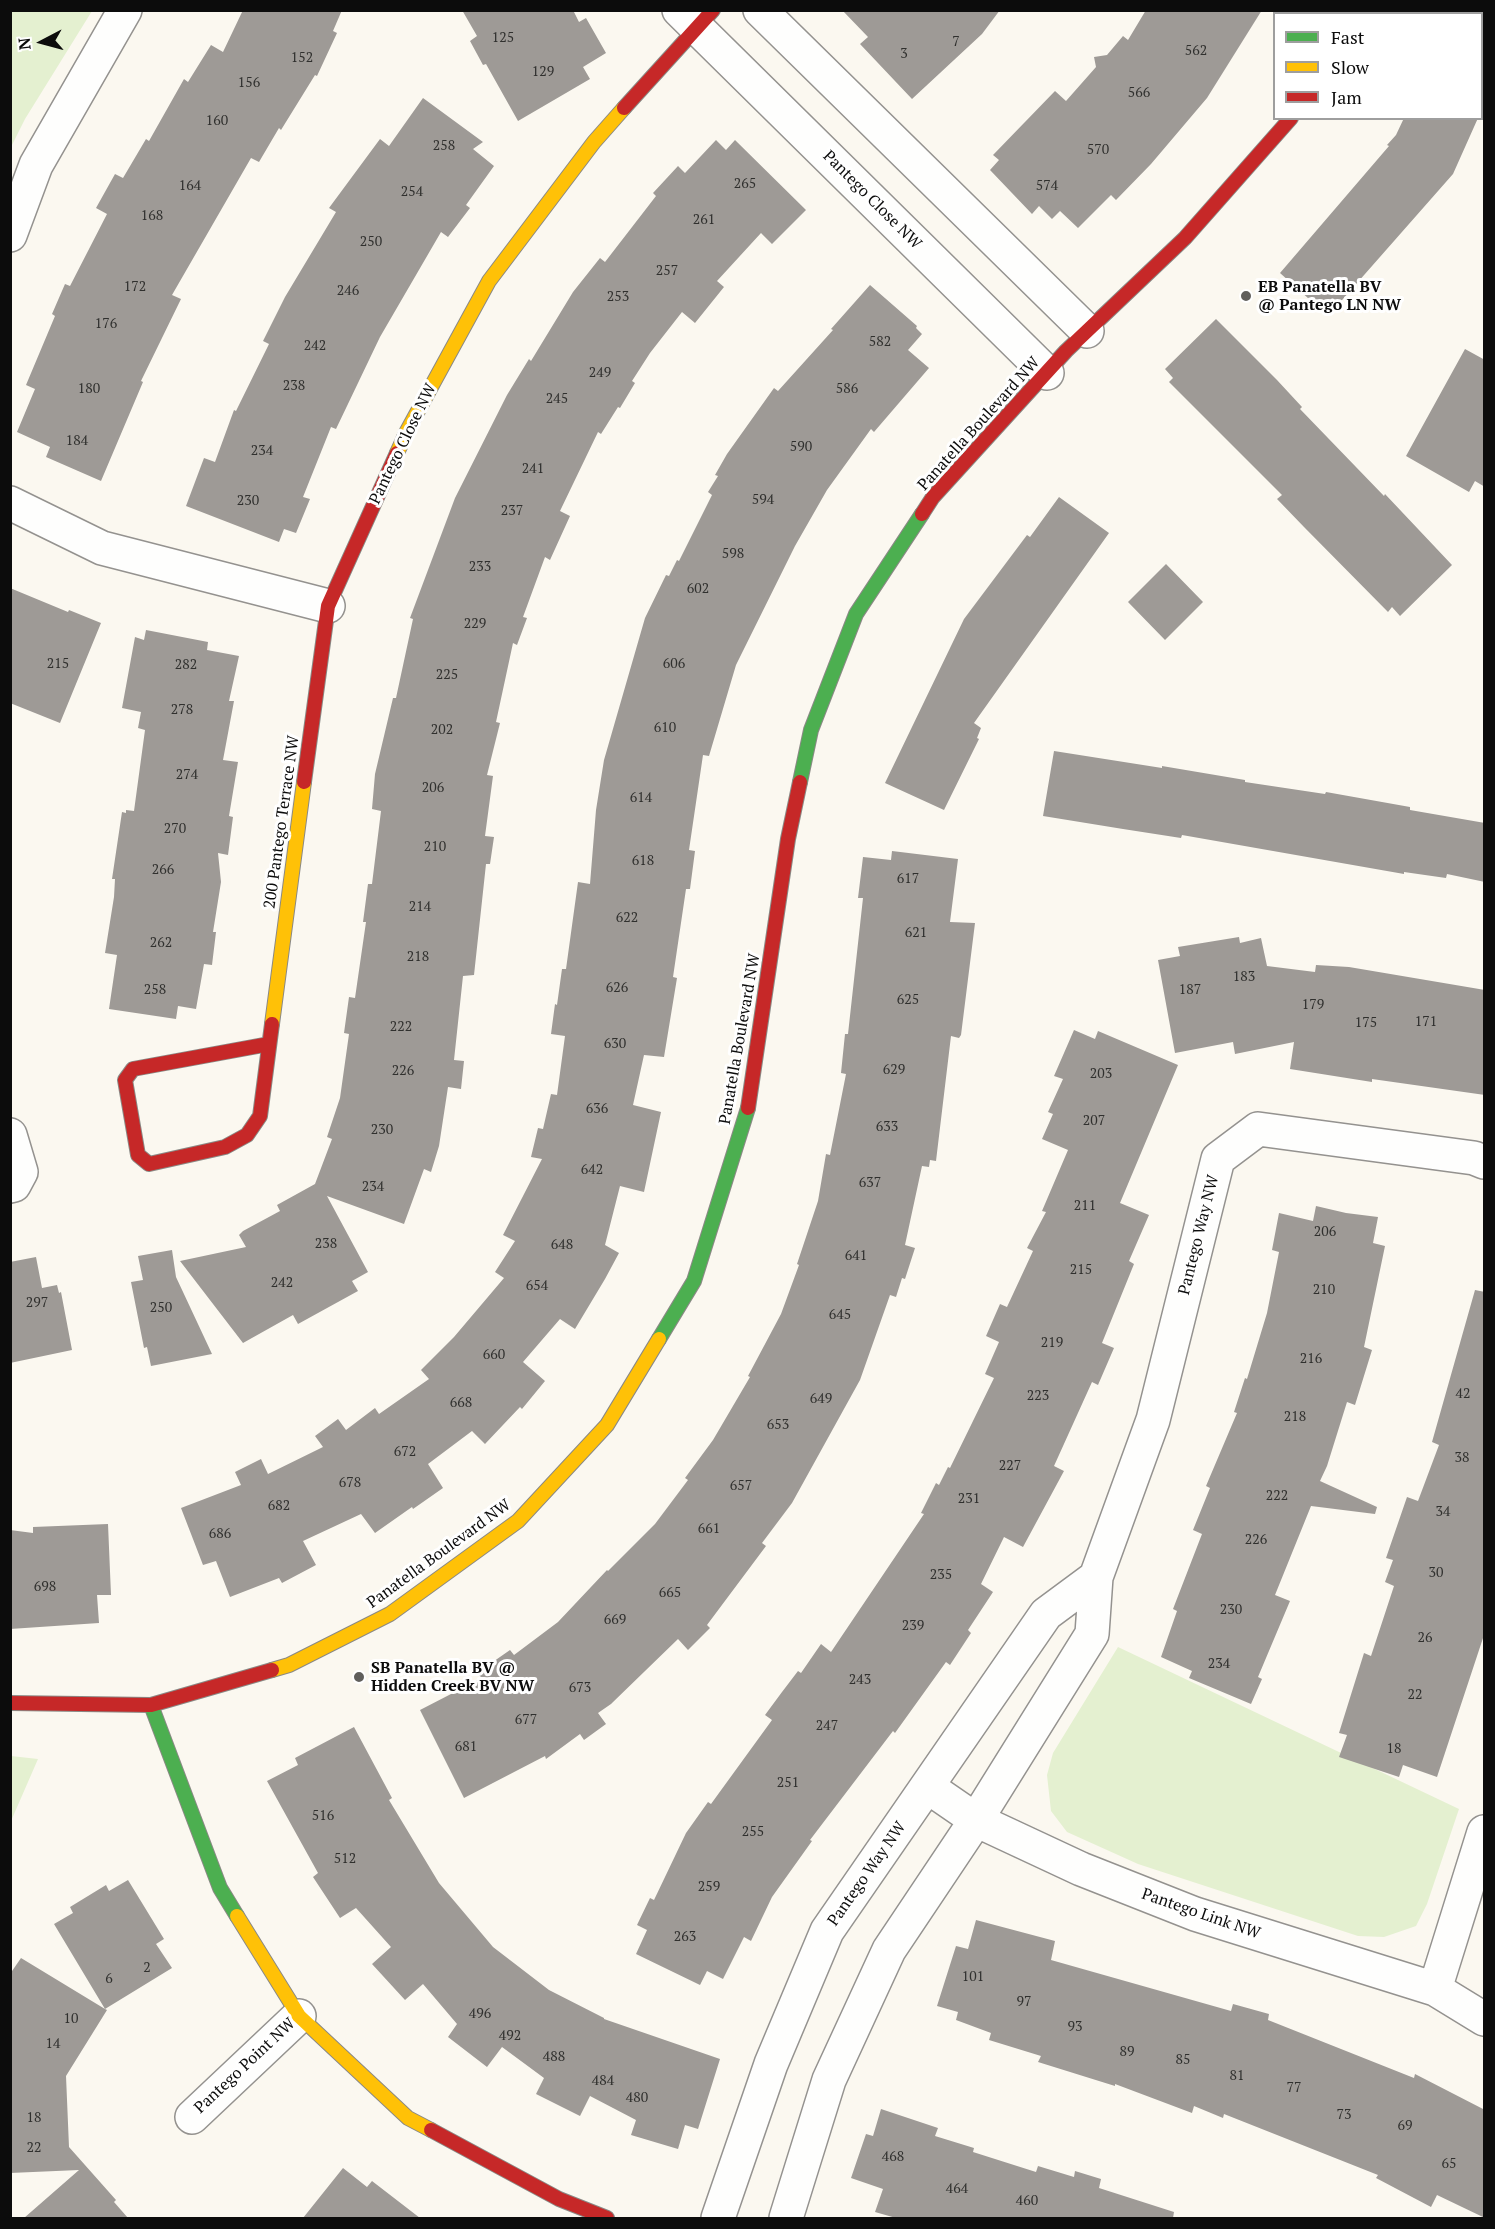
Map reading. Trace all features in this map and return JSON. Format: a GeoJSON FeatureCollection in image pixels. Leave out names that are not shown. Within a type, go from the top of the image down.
{"type":"FeatureCollection","features":[{"type":"Feature","properties":{"kind":"street"},"geometry":{"type":"LineString","coordinates":[[10,235],[36,165],[125,10]]}},
{"type":"Feature","properties":{"kind":"street"},"geometry":{"type":"LineString","coordinates":[[760,10],[1087,331]]}},
{"type":"Feature","properties":{"kind":"street","name":"Pantego Close NW"},"geometry":{"type":"LineString","coordinates":[[328,606],[407,431],[489,281],[594,142],[696,16],[1047,373]]}},
{"type":"Feature","properties":{"kind":"street","name":"Panatella Boulevard NW"},"geometry":{"type":"LineString","coordinates":[[10,1703],[151,1705],[289,1665],[390,1614],[518,1521],[607,1425],[694,1281],[747,1115],[788,839],[811,730],[856,614],[933,497],[1066,351],[1185,238],[1289,120]]}},
{"type":"Feature","properties":{"kind":"street"},"geometry":{"type":"LineString","coordinates":[[10,503],[102,548],[328,606]]}},
{"type":"Feature","properties":{"kind":"street","name":"200 Pantego Terrace NW"},"geometry":{"type":"LineString","coordinates":[[269,1044],[133,1069],[125,1080],[138,1155],[149,1164],[225,1147],[247,1135],[260,1116],[328,606]]}},
{"type":"Feature","properties":{"kind":"street","name":"Pantego Way NW"},"geometry":{"type":"LineString","coordinates":[[786,2218],[829,2080],[889,1950],[976,1820],[1092,1634],[1096,1577],[1153,1420],[1218,1159],[1258,1129],[1474,1158],[1485,1162]]}},
{"type":"Feature","properties":{"kind":"street"},"geometry":{"type":"LineString","coordinates":[[10,1135],[21,1172],[14,1185],[10,1186]]}},
{"type":"Feature","properties":{"kind":"street","name":"Pantego Way NW"},"geometry":{"type":"LineString","coordinates":[[718,2218],[771,2064],[827,1931],[1046,1614],[1096,1577]]}},
{"type":"Feature","properties":{"kind":"street"},"geometry":{"type":"LineString","coordinates":[[151,1705],[220,1888],[299,2016],[408,2118],[559,2199],[607,2218]]}},
{"type":"Feature","properties":{"kind":"street","name":"Pantego Link NW"},"geometry":{"type":"LineString","coordinates":[[928,1787],[976,1820],[1081,1869],[1195,1914],[1435,1989],[1485,2019]]}},
{"type":"Feature","properties":{"kind":"street"},"geometry":{"type":"LineString","coordinates":[[1435,1989],[1485,1832]]}},
{"type":"Feature","properties":{"kind":"street","name":"Pantego Point NW"},"geometry":{"type":"LineString","coordinates":[[192,2117],[299,2016]]}},
{"type":"Feature","properties":{"kind":"green space"},"geometry":{"type":"Polygon","coordinates":[[[11,10],[92,11],[25,119],[11,147],[11,10]]]}},
{"type":"Feature","properties":{"kind":"green space"},"geometry":{"type":"Polygon","coordinates":[[[1118,1647],[1459,1809],[1427,1904],[1416,1926],[1384,1937],[1358,1936],[1138,1864],[1067,1832],[1051,1811],[1047,1775],[1053,1753],[1118,1647]]]}},
{"type":"Feature","properties":{"kind":"green space"},"geometry":{"type":"Polygon","coordinates":[[[10,1756],[38,1759],[11,1821],[10,1756]]]}},
{"type":"Feature","properties":{"kind":"building"},"geometry":{"type":"Polygon","coordinates":[[[243,10],[342,10],[333,31],[337,33],[317,76],[315,75],[281,130],[279,128],[259,162],[251,158],[172,295],[181,299],[141,381],[143,382],[101,481],[46,457],[50,447],[17,432],[35,389],[26,385],[55,316],[52,314],[65,284],[70,286],[107,214],[96,208],[115,174],[123,178],[146,139],[149,141],[184,79],[188,82],[211,45],[223,52],[243,10]]]}},
{"type":"Feature","properties":{"kind":"building"},"geometry":{"type":"Polygon","coordinates":[[[462,10],[573,10],[579,22],[586,18],[606,53],[583,67],[590,79],[518,121],[486,64],[483,65],[470,41],[477,36],[462,10]]]}},
{"type":"Feature","properties":{"kind":"building"},"geometry":{"type":"Polygon","coordinates":[[[842,10],[1000,10],[982,34],[912,99],[860,44],[868,37],[842,10]]]}},
{"type":"Feature","properties":{"kind":"building"},"geometry":{"type":"Polygon","coordinates":[[[1146,10],[1262,10],[1207,98],[1151,164],[1116,200],[1111,195],[1078,228],[1060,211],[1052,219],[1039,206],[1032,214],[990,170],[999,160],[993,155],[1055,91],[1066,101],[1096,67],[1094,57],[1107,55],[1123,36],[1128,40],[1146,10]]]}},
{"type":"Feature","properties":{"kind":"building"},"geometry":{"type":"Polygon","coordinates":[[[423,98],[483,142],[473,149],[494,166],[466,205],[470,208],[448,237],[441,232],[380,337],[336,429],[331,427],[303,497],[310,499],[296,533],[284,529],[279,542],[186,506],[204,458],[215,462],[234,410],[236,411],[269,344],[263,341],[285,297],[336,212],[329,208],[380,139],[389,146],[423,98]]]}},
{"type":"Feature","properties":{"kind":"building"},"geometry":{"type":"Polygon","coordinates":[[[1403,120],[1477,120],[1453,174],[1328,316],[1280,273],[1396,135],[1403,120]]]}},
{"type":"Feature","properties":{"kind":"building"},"geometry":{"type":"Polygon","coordinates":[[[716,140],[726,150],[735,140],[806,210],[772,244],[761,233],[717,281],[724,287],[695,323],[682,312],[650,353],[632,381],[635,383],[620,408],[618,407],[601,434],[598,432],[560,511],[570,516],[550,560],[545,557],[523,617],[527,618],[517,645],[513,643],[496,722],[500,723],[487,775],[493,776],[485,836],[494,837],[490,864],[486,864],[474,975],[463,976],[454,1060],[464,1061],[461,1089],[448,1087],[439,1146],[431,1172],[424,1169],[404,1224],[327,1196],[368,1272],[352,1281],[358,1291],[298,1324],[293,1315],[243,1343],[180,1261],[246,1247],[239,1235],[243,1231],[280,1211],[277,1205],[315,1184],[332,1139],[327,1137],[340,1098],[349,1034],[344,1033],[349,997],[355,998],[366,922],[363,922],[368,884],[372,884],[381,811],[372,809],[375,774],[393,698],[396,698],[413,619],[410,618],[455,498],[507,395],[529,359],[531,361],[573,292],[600,258],[605,262],[656,196],[653,193],[678,166],[685,173],[716,140]]]}},
{"type":"Feature","properties":{"kind":"building"},"geometry":{"type":"Polygon","coordinates":[[[870,285],[917,326],[916,328],[922,334],[908,350],[929,368],[874,432],[871,429],[827,490],[795,546],[736,665],[709,756],[703,755],[689,850],[695,851],[690,889],[686,889],[673,977],[677,978],[664,1057],[644,1055],[633,1105],[661,1112],[644,1192],[620,1186],[605,1245],[619,1253],[575,1329],[560,1319],[523,1362],[545,1381],[522,1409],[520,1407],[485,1444],[472,1431],[428,1464],[443,1488],[375,1533],[361,1514],[303,1541],[316,1565],[282,1583],[279,1578],[230,1597],[216,1561],[203,1565],[181,1508],[241,1485],[235,1472],[261,1459],[268,1474],[323,1447],[315,1436],[338,1419],[346,1430],[375,1408],[379,1414],[429,1379],[421,1370],[454,1337],[504,1278],[495,1272],[515,1241],[503,1235],[542,1159],[531,1157],[538,1128],[543,1129],[551,1094],[557,1095],[565,1036],[551,1034],[555,1004],[557,1005],[562,969],[566,969],[578,882],[590,884],[596,810],[604,760],[645,618],[666,575],[669,576],[677,560],[679,561],[712,495],[708,492],[727,454],[774,388],[778,391],[870,285]]]}},
{"type":"Feature","properties":{"kind":"building"},"geometry":{"type":"Polygon","coordinates":[[[1216,319],[1452,565],[1400,616],[1392,607],[1388,612],[1304,527],[1277,499],[1282,495],[1169,382],[1173,378],[1165,369],[1216,319]]]}},
{"type":"Feature","properties":{"kind":"building"},"geometry":{"type":"Polygon","coordinates":[[[1465,349],[1485,360],[1485,487],[1475,481],[1469,492],[1406,456],[1465,349]]]}},
{"type":"Feature","properties":{"kind":"building"},"geometry":{"type":"Polygon","coordinates":[[[1059,497],[1109,533],[974,723],[981,728],[977,738],[979,739],[944,810],[885,783],[964,619],[1027,535],[1030,537],[1059,497]]]}},
{"type":"Feature","properties":{"kind":"building"},"geometry":{"type":"Polygon","coordinates":[[[1166,564],[1203,602],[1165,640],[1128,602],[1166,564]]]}},
{"type":"Feature","properties":{"kind":"building"},"geometry":{"type":"Polygon","coordinates":[[[10,588],[101,623],[60,723],[10,703],[10,588]]]}},
{"type":"Feature","properties":{"kind":"building"},"geometry":{"type":"Polygon","coordinates":[[[146,630],[208,642],[207,650],[239,656],[229,701],[234,701],[223,760],[238,762],[229,816],[233,817],[228,855],[218,853],[221,882],[213,932],[216,932],[212,965],[204,964],[196,1009],[178,1006],[176,1019],[109,1009],[117,955],[105,953],[114,897],[115,879],[112,879],[122,812],[134,811],[145,730],[138,728],[141,712],[122,708],[135,637],[144,640],[146,630]]]}},
{"type":"Feature","properties":{"kind":"building"},"geometry":{"type":"Polygon","coordinates":[[[1054,751],[1162,768],[1162,766],[1245,780],[1245,782],[1325,794],[1326,792],[1485,823],[1485,882],[1447,874],[1446,878],[1404,872],[1404,874],[1182,835],[1181,838],[1043,816],[1054,751]]]}},
{"type":"Feature","properties":{"kind":"building"},"geometry":{"type":"Polygon","coordinates":[[[892,851],[958,859],[950,922],[975,923],[961,1035],[959,1038],[951,1036],[936,1161],[930,1160],[929,1167],[922,1166],[905,1245],[915,1248],[905,1279],[902,1278],[896,1297],[890,1295],[860,1380],[792,1503],[762,1543],[766,1546],[707,1625],[710,1628],[688,1650],[678,1639],[611,1704],[598,1713],[606,1724],[584,1740],[580,1734],[546,1759],[545,1756],[464,1798],[420,1710],[482,1678],[477,1673],[510,1650],[514,1655],[558,1622],[655,1524],[688,1480],[685,1478],[713,1440],[750,1377],[748,1376],[781,1314],[799,1265],[797,1264],[818,1201],[826,1154],[830,1155],[846,1074],[841,1073],[845,1034],[848,1034],[863,898],[858,898],[863,857],[891,860],[892,851]]]}},
{"type":"Feature","properties":{"kind":"building"},"geometry":{"type":"Polygon","coordinates":[[[1239,937],[1240,943],[1261,938],[1267,966],[1315,972],[1316,965],[1349,967],[1485,990],[1485,1095],[1372,1079],[1372,1082],[1290,1069],[1294,1042],[1235,1054],[1233,1042],[1175,1053],[1158,960],[1180,956],[1178,947],[1239,937]]]}},
{"type":"Feature","properties":{"kind":"building"},"geometry":{"type":"Polygon","coordinates":[[[1074,1030],[1095,1039],[1098,1031],[1178,1065],[1120,1203],[1149,1215],[1129,1261],[1134,1264],[1102,1343],[1114,1348],[1098,1385],[1092,1382],[1054,1466],[1064,1471],[1023,1547],[1004,1537],[981,1584],[993,1592],[968,1630],[971,1633],[950,1665],[946,1662],[895,1733],[893,1731],[810,1840],[812,1841],[772,1897],[751,1941],[744,1937],[723,1979],[707,1971],[700,1985],[636,1954],[647,1930],[637,1925],[650,1898],[654,1900],[686,1833],[708,1802],[711,1804],[772,1720],[765,1715],[798,1671],[801,1673],[821,1644],[831,1652],[924,1514],[921,1513],[936,1483],[939,1485],[948,1467],[950,1468],[994,1378],[985,1374],[999,1342],[986,1336],[1000,1304],[1007,1307],[1033,1251],[1027,1248],[1046,1212],[1042,1211],[1068,1150],[1042,1139],[1053,1114],[1048,1112],[1063,1079],[1054,1076],[1074,1030]]]}},
{"type":"Feature","properties":{"kind":"building"},"geometry":{"type":"Polygon","coordinates":[[[1316,1206],[1378,1217],[1373,1243],[1385,1246],[1364,1347],[1372,1350],[1355,1405],[1347,1402],[1320,1481],[1377,1507],[1375,1514],[1311,1506],[1275,1595],[1290,1601],[1258,1677],[1262,1679],[1251,1704],[1189,1678],[1192,1671],[1161,1657],[1177,1611],[1173,1609],[1202,1534],[1193,1530],[1210,1488],[1206,1486],[1237,1413],[1234,1412],[1245,1378],[1247,1379],[1267,1313],[1279,1252],[1272,1250],[1279,1213],[1313,1221],[1316,1206]]]}},
{"type":"Feature","properties":{"kind":"building"},"geometry":{"type":"Polygon","coordinates":[[[172,1250],[176,1277],[212,1354],[151,1366],[147,1347],[144,1348],[131,1282],[143,1280],[138,1256],[172,1250]]]}},
{"type":"Feature","properties":{"kind":"building"},"geometry":{"type":"Polygon","coordinates":[[[36,1257],[42,1288],[57,1285],[59,1293],[61,1292],[72,1350],[10,1363],[10,1262],[36,1257]]]}},
{"type":"Feature","properties":{"kind":"building"},"geometry":{"type":"Polygon","coordinates":[[[1475,1290],[1485,1292],[1485,1632],[1437,1777],[1403,1765],[1399,1777],[1339,1757],[1347,1735],[1339,1733],[1364,1653],[1371,1656],[1394,1586],[1385,1582],[1393,1560],[1386,1558],[1407,1497],[1418,1501],[1439,1445],[1432,1442],[1475,1290]]]}},
{"type":"Feature","properties":{"kind":"building"},"geometry":{"type":"Polygon","coordinates":[[[108,1524],[111,1595],[97,1595],[99,1623],[10,1629],[10,1530],[33,1533],[33,1527],[108,1524]]]}},
{"type":"Feature","properties":{"kind":"building"},"geometry":{"type":"Polygon","coordinates":[[[354,1727],[392,1798],[389,1800],[439,1883],[493,1947],[549,1990],[604,2019],[720,2059],[698,2129],[685,2125],[678,2149],[631,2135],[636,2120],[590,2096],[580,2116],[536,2094],[544,2078],[502,2047],[487,2067],[448,2037],[457,2024],[423,1984],[405,2000],[372,1964],[391,1947],[356,1908],[340,1918],[313,1877],[318,1873],[267,1781],[298,1765],[295,1758],[354,1727]]]}},
{"type":"Feature","properties":{"kind":"building"},"geometry":{"type":"Polygon","coordinates":[[[128,1880],[164,1939],[156,1944],[172,1968],[105,2009],[54,1924],[73,1913],[70,1907],[106,1885],[109,1891],[128,1880]]]}},
{"type":"Feature","properties":{"kind":"building"},"geometry":{"type":"Polygon","coordinates":[[[976,1920],[1055,1941],[1051,1960],[1231,2011],[1233,2004],[1269,2014],[1268,2020],[1414,2078],[1415,2074],[1485,2110],[1485,2218],[1437,2195],[1431,2207],[1376,2178],[1378,2175],[1224,2114],[1223,2118],[1194,2106],[1192,2113],[1115,2084],[1115,2086],[1038,2062],[1041,2056],[989,2040],[991,2033],[956,2020],[958,2012],[937,2006],[956,1946],[968,1949],[976,1920]]]}},
{"type":"Feature","properties":{"kind":"building"},"geometry":{"type":"Polygon","coordinates":[[[21,1958],[107,2010],[66,2076],[69,2147],[116,2200],[114,2202],[128,2218],[24,2218],[79,2170],[10,2173],[10,1974],[21,1958]]]}},
{"type":"Feature","properties":{"kind":"building"},"geometry":{"type":"Polygon","coordinates":[[[881,2109],[938,2128],[935,2136],[974,2148],[973,2152],[1036,2172],[1038,2166],[1074,2177],[1075,2171],[1101,2179],[1099,2188],[1174,2212],[1173,2218],[896,2218],[875,2212],[883,2189],[851,2178],[866,2134],[873,2136],[881,2109]]]}},
{"type":"Feature","properties":{"kind":"building"},"geometry":{"type":"Polygon","coordinates":[[[343,2168],[367,2187],[372,2181],[420,2218],[303,2218],[343,2168]]]}},
{"type":"Feature","properties":{"kind":"traffic: fast"},"geometry":{"type":"LineString","coordinates":[[800,782],[811,730],[856,614],[922,514]]}},
{"type":"Feature","properties":{"kind":"traffic: fast"},"geometry":{"type":"LineString","coordinates":[[659,1339],[694,1281],[748,1108]]}},
{"type":"Feature","properties":{"kind":"traffic: fast"},"geometry":{"type":"LineString","coordinates":[[151,1705],[220,1888],[237,1916]]}},
{"type":"Feature","properties":{"kind":"traffic: slow"},"geometry":{"type":"LineString","coordinates":[[397,453],[489,281],[594,142],[624,108]]}},
{"type":"Feature","properties":{"kind":"traffic: slow"},"geometry":{"type":"LineString","coordinates":[[272,1024],[304,782]]}},
{"type":"Feature","properties":{"kind":"traffic: slow"},"geometry":{"type":"LineString","coordinates":[[272,1670],[289,1665],[390,1614],[518,1521],[607,1425],[659,1339]]}},
{"type":"Feature","properties":{"kind":"traffic: slow"},"geometry":{"type":"LineString","coordinates":[[237,1916],[299,2016],[408,2118],[431,2130]]}},
{"type":"Feature","properties":{"kind":"traffic: jam"},"geometry":{"type":"LineString","coordinates":[[624,108],[713,10]]}},
{"type":"Feature","properties":{"kind":"traffic: jam"},"geometry":{"type":"LineString","coordinates":[[922,514],[933,497],[1066,351],[1185,238],[1289,120]]}},
{"type":"Feature","properties":{"kind":"traffic: jam"},"geometry":{"type":"LineString","coordinates":[[304,782],[328,606],[397,453]]}},
{"type":"Feature","properties":{"kind":"traffic: jam"},"geometry":{"type":"LineString","coordinates":[[748,1108],[788,839],[800,782]]}},
{"type":"Feature","properties":{"kind":"traffic: jam"},"geometry":{"type":"LineString","coordinates":[[269,1044],[133,1069],[125,1080],[138,1155],[149,1164],[225,1147],[247,1135],[260,1116],[272,1024]]}},
{"type":"Feature","properties":{"kind":"traffic: jam"},"geometry":{"type":"LineString","coordinates":[[10,1703],[151,1705],[272,1670]]}},
{"type":"Feature","properties":{"kind":"traffic: jam"},"geometry":{"type":"LineString","coordinates":[[431,2130],[559,2199],[607,2218]]}},
{"type":"Feature","properties":{"kind":"place","name":"EB Panatella BV @ Pantego LN NW"},"geometry":{"type":"Point","coordinates":[1246,296]}},
{"type":"Feature","properties":{"kind":"place","name":"SB Panatella BV @ Hidden Creek BV NW"},"geometry":{"type":"Point","coordinates":[359,1677]}}]}
